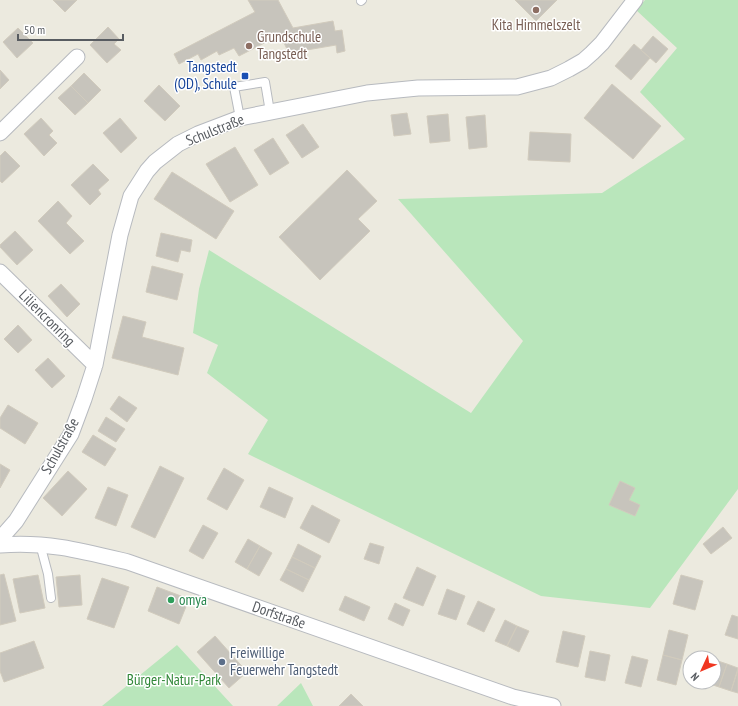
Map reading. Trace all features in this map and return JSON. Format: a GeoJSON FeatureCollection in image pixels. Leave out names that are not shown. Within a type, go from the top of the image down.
{"type":"FeatureCollection","features":[{"type":"Feature","properties":{"kind":"street","name":"Schulstraße"},"geometry":{"type":"LineString","coordinates":[[0,539],[16,521],[71,434],[95,365],[125,214],[131,196],[138,183],[155,162],[178,144],[198,134],[240,118],[367,93],[418,88],[517,87],[551,78],[583,61],[592,53],[602,43],[635,0]]}},
{"type":"Feature","properties":{"kind":"street"},"geometry":{"type":"LineString","coordinates":[[0,133],[77,57]]}},
{"type":"Feature","properties":{"kind":"street","name":"Liliencronring"},"geometry":{"type":"LineString","coordinates":[[0,272],[95,365]]}},
{"type":"Feature","properties":{"kind":"street"},"geometry":{"type":"LineString","coordinates":[[16,521],[22,543]]}},
{"type":"Feature","properties":{"kind":"street","name":"Dorfstraße"},"geometry":{"type":"LineString","coordinates":[[0,545],[22,543],[40,544],[82,551],[128,562],[513,697],[553,706]]}},
{"type":"Feature","properties":{"kind":"lane"},"geometry":{"type":"LineString","coordinates":[[240,118],[234,87],[265,82],[270,112]]}},
{"type":"Feature","properties":{"kind":"lane"},"geometry":{"type":"LineString","coordinates":[[40,544],[48,574],[51,598]]}},
{"type":"Feature","properties":{"kind":"green space"},"geometry":{"type":"Polygon","coordinates":[[[645,0],[738,0],[738,489],[650,608],[541,596],[248,454],[268,420],[207,373],[218,345],[193,333],[199,289],[209,250],[471,413],[523,341],[398,199],[602,193],[685,139],[640,92],[677,48],[636,10],[645,0]]]}},
{"type":"Feature","properties":{"kind":"green space","name":"Bürger-Natur-Park"},"geometry":{"type":"Polygon","coordinates":[[[177,645],[233,706],[102,706],[177,645]]]}},
{"type":"Feature","properties":{"kind":"green space"},"geometry":{"type":"Polygon","coordinates":[[[301,683],[313,706],[277,706],[301,683]]]}},
{"type":"Feature","properties":{"kind":"building"},"geometry":{"type":"Polygon","coordinates":[[[53,0],[77,0],[65,12],[53,0]]]}},
{"type":"Feature","properties":{"kind":"building"},"geometry":{"type":"Polygon","coordinates":[[[248,0],[278,0],[293,28],[333,21],[335,31],[342,30],[345,51],[337,53],[336,45],[289,53],[280,35],[239,56],[234,48],[219,55],[217,51],[201,60],[198,54],[179,64],[174,54],[255,12],[248,0]]]}},
{"type":"Feature","properties":{"kind":"building","name":"Kita Himmelszelt"},"geometry":{"type":"Polygon","coordinates":[[[515,0],[557,0],[536,21],[515,0]]]}},
{"type":"Feature","properties":{"kind":"building"},"geometry":{"type":"Polygon","coordinates":[[[108,27],[119,39],[114,44],[121,50],[107,63],[90,45],[108,27]]]}},
{"type":"Feature","properties":{"kind":"building"},"geometry":{"type":"Polygon","coordinates":[[[18,28],[33,43],[17,58],[3,42],[18,28]]]}},
{"type":"Feature","properties":{"kind":"building"},"geometry":{"type":"Polygon","coordinates":[[[653,36],[668,49],[656,63],[641,50],[653,36]]]}},
{"type":"Feature","properties":{"kind":"building"},"geometry":{"type":"Polygon","coordinates":[[[634,44],[650,58],[631,80],[615,66],[634,44]]]}},
{"type":"Feature","properties":{"kind":"building"},"geometry":{"type":"Polygon","coordinates":[[[0,70],[9,80],[0,89],[0,70]]]}},
{"type":"Feature","properties":{"kind":"building"},"geometry":{"type":"Polygon","coordinates":[[[84,73],[101,90],[88,103],[71,86],[84,73]]]}},
{"type":"Feature","properties":{"kind":"building"},"geometry":{"type":"Polygon","coordinates":[[[612,84],[661,126],[633,159],[584,118],[612,84]]]}},
{"type":"Feature","properties":{"kind":"building"},"geometry":{"type":"Polygon","coordinates":[[[159,85],[180,106],[165,121],[144,101],[159,85]]]}},
{"type":"Feature","properties":{"kind":"building"},"geometry":{"type":"Polygon","coordinates":[[[71,86],[88,103],[75,115],[58,98],[71,86]]]}},
{"type":"Feature","properties":{"kind":"building"},"geometry":{"type":"Polygon","coordinates":[[[407,113],[411,134],[394,136],[391,115],[407,113]]]}},
{"type":"Feature","properties":{"kind":"building"},"geometry":{"type":"Polygon","coordinates":[[[448,114],[450,141],[430,143],[427,116],[448,114]]]}},
{"type":"Feature","properties":{"kind":"building"},"geometry":{"type":"Polygon","coordinates":[[[485,115],[487,147],[469,149],[466,117],[485,115]]]}},
{"type":"Feature","properties":{"kind":"building"},"geometry":{"type":"Polygon","coordinates":[[[41,118],[53,131],[49,135],[57,143],[44,156],[24,134],[41,118]]]}},
{"type":"Feature","properties":{"kind":"building"},"geometry":{"type":"Polygon","coordinates":[[[120,118],[137,138],[121,153],[103,133],[120,118]]]}},
{"type":"Feature","properties":{"kind":"building"},"geometry":{"type":"Polygon","coordinates":[[[303,124],[319,147],[302,158],[286,135],[303,124]]]}},
{"type":"Feature","properties":{"kind":"building"},"geometry":{"type":"Polygon","coordinates":[[[530,132],[571,134],[570,162],[528,160],[530,132]]]}},
{"type":"Feature","properties":{"kind":"building"},"geometry":{"type":"Polygon","coordinates":[[[273,138],[289,163],[270,175],[254,150],[273,138]]]}},
{"type":"Feature","properties":{"kind":"building"},"geometry":{"type":"Polygon","coordinates":[[[235,147],[258,185],[230,202],[206,164],[235,147]]]}},
{"type":"Feature","properties":{"kind":"building"},"geometry":{"type":"Polygon","coordinates":[[[5,151],[20,166],[2,183],[0,181],[0,156],[5,151]]]}},
{"type":"Feature","properties":{"kind":"building"},"geometry":{"type":"Polygon","coordinates":[[[93,164],[109,180],[98,190],[101,194],[90,205],[71,185],[93,164]]]}},
{"type":"Feature","properties":{"kind":"building"},"geometry":{"type":"Polygon","coordinates":[[[347,170],[377,201],[358,219],[370,231],[320,280],[279,237],[347,170]]]}},
{"type":"Feature","properties":{"kind":"building"},"geometry":{"type":"Polygon","coordinates":[[[172,172],[234,211],[216,239],[154,199],[172,172]]]}},
{"type":"Feature","properties":{"kind":"building"},"geometry":{"type":"Polygon","coordinates":[[[58,201],[72,216],[66,223],[84,241],[70,254],[38,221],[58,201]]]}},
{"type":"Feature","properties":{"kind":"building"},"geometry":{"type":"Polygon","coordinates":[[[15,231],[33,250],[17,265],[0,247],[0,245],[15,231]]]}},
{"type":"Feature","properties":{"kind":"building"},"geometry":{"type":"Polygon","coordinates":[[[161,233],[192,240],[190,252],[181,250],[178,262],[156,256],[161,233]]]}},
{"type":"Feature","properties":{"kind":"building"},"geometry":{"type":"Polygon","coordinates":[[[152,266],[183,274],[177,300],[146,292],[152,266]]]}},
{"type":"Feature","properties":{"kind":"building"},"geometry":{"type":"Polygon","coordinates":[[[61,284],[80,304],[67,317],[48,296],[61,284]]]}},
{"type":"Feature","properties":{"kind":"building"},"geometry":{"type":"Polygon","coordinates":[[[123,316],[146,322],[142,337],[184,348],[178,375],[112,358],[123,316]]]}},
{"type":"Feature","properties":{"kind":"building"},"geometry":{"type":"Polygon","coordinates":[[[18,325],[32,340],[18,353],[4,339],[18,325]]]}},
{"type":"Feature","properties":{"kind":"building"},"geometry":{"type":"Polygon","coordinates":[[[48,358],[65,376],[52,388],[35,370],[48,358]]]}},
{"type":"Feature","properties":{"kind":"building"},"geometry":{"type":"Polygon","coordinates":[[[119,396],[137,408],[127,422],[110,409],[119,396]]]}},
{"type":"Feature","properties":{"kind":"building"},"geometry":{"type":"Polygon","coordinates":[[[8,405],[38,423],[25,444],[0,428],[0,418],[8,405]]]}},
{"type":"Feature","properties":{"kind":"building"},"geometry":{"type":"Polygon","coordinates":[[[106,417],[125,429],[116,442],[98,431],[106,417]]]}},
{"type":"Feature","properties":{"kind":"building"},"geometry":{"type":"Polygon","coordinates":[[[93,435],[116,449],[105,466],[82,452],[93,435]]]}},
{"type":"Feature","properties":{"kind":"building"},"geometry":{"type":"Polygon","coordinates":[[[0,464],[10,470],[0,488],[0,464]]]}},
{"type":"Feature","properties":{"kind":"building"},"geometry":{"type":"Polygon","coordinates":[[[160,466],[184,478],[155,538],[131,527],[160,466]]]}},
{"type":"Feature","properties":{"kind":"building"},"geometry":{"type":"Polygon","coordinates":[[[224,468],[244,480],[227,510],[207,499],[224,468]]]}},
{"type":"Feature","properties":{"kind":"building"},"geometry":{"type":"Polygon","coordinates":[[[68,471],[87,489],[62,516],[43,498],[68,471]]]}},
{"type":"Feature","properties":{"kind":"building"},"geometry":{"type":"Polygon","coordinates":[[[620,481],[635,488],[629,500],[640,505],[635,516],[609,505],[620,481]]]}},
{"type":"Feature","properties":{"kind":"building"},"geometry":{"type":"Polygon","coordinates":[[[108,487],[128,495],[116,526],[95,518],[108,487]]]}},
{"type":"Feature","properties":{"kind":"building"},"geometry":{"type":"Polygon","coordinates":[[[269,487],[293,498],[285,518],[260,507],[269,487]]]}},
{"type":"Feature","properties":{"kind":"building"},"geometry":{"type":"Polygon","coordinates":[[[312,505],[340,520],[329,543],[300,528],[312,505]]]}},
{"type":"Feature","properties":{"kind":"building"},"geometry":{"type":"Polygon","coordinates":[[[203,525],[218,533],[203,559],[189,551],[203,525]]]}},
{"type":"Feature","properties":{"kind":"building"},"geometry":{"type":"Polygon","coordinates":[[[723,527],[732,538],[711,554],[703,544],[723,527]]]}},
{"type":"Feature","properties":{"kind":"building"},"geometry":{"type":"Polygon","coordinates":[[[248,539],[260,546],[247,569],[235,562],[248,539]]]}},
{"type":"Feature","properties":{"kind":"building"},"geometry":{"type":"Polygon","coordinates":[[[370,543],[384,547],[379,564],[364,559],[370,543]]]}},
{"type":"Feature","properties":{"kind":"building"},"geometry":{"type":"Polygon","coordinates":[[[298,544],[321,556],[315,568],[292,557],[298,544]]]}},
{"type":"Feature","properties":{"kind":"building"},"geometry":{"type":"Polygon","coordinates":[[[260,546],[272,553],[259,576],[247,569],[260,546]]]}},
{"type":"Feature","properties":{"kind":"building"},"geometry":{"type":"Polygon","coordinates":[[[292,557],[315,568],[309,580],[286,569],[292,557]]]}},
{"type":"Feature","properties":{"kind":"building"},"geometry":{"type":"Polygon","coordinates":[[[417,567],[436,576],[423,606],[403,598],[417,567]]]}},
{"type":"Feature","properties":{"kind":"building"},"geometry":{"type":"Polygon","coordinates":[[[286,569],[309,580],[303,592],[280,580],[286,569]]]}},
{"type":"Feature","properties":{"kind":"building"},"geometry":{"type":"Polygon","coordinates":[[[4,574],[16,621],[0,625],[0,575],[4,574]]]}},
{"type":"Feature","properties":{"kind":"building"},"geometry":{"type":"Polygon","coordinates":[[[38,575],[45,608],[20,613],[13,579],[38,575]]]}},
{"type":"Feature","properties":{"kind":"building"},"geometry":{"type":"Polygon","coordinates":[[[80,575],[82,605],[59,607],[56,577],[80,575]]]}},
{"type":"Feature","properties":{"kind":"building"},"geometry":{"type":"Polygon","coordinates":[[[681,575],[703,581],[695,610],[673,604],[681,575]]]}},
{"type":"Feature","properties":{"kind":"building"},"geometry":{"type":"Polygon","coordinates":[[[102,578],[129,587],[114,628],[87,619],[102,578]]]}},
{"type":"Feature","properties":{"kind":"building"},"geometry":{"type":"Polygon","coordinates":[[[157,587],[189,599],[179,624],[148,611],[157,587]]]}},
{"type":"Feature","properties":{"kind":"building"},"geometry":{"type":"Polygon","coordinates":[[[447,589],[465,596],[456,620],[438,614],[447,589]]]}},
{"type":"Feature","properties":{"kind":"building"},"geometry":{"type":"Polygon","coordinates":[[[345,596],[370,607],[364,621],[339,610],[345,596]]]}},
{"type":"Feature","properties":{"kind":"building"},"geometry":{"type":"Polygon","coordinates":[[[478,601],[495,609],[484,632],[467,624],[478,601]]]}},
{"type":"Feature","properties":{"kind":"building"},"geometry":{"type":"Polygon","coordinates":[[[395,603],[410,610],[403,626],[388,619],[395,603]]]}},
{"type":"Feature","properties":{"kind":"building"},"geometry":{"type":"Polygon","coordinates":[[[732,615],[738,617],[738,639],[725,635],[732,615]]]}},
{"type":"Feature","properties":{"kind":"building"},"geometry":{"type":"Polygon","coordinates":[[[505,620],[517,626],[507,646],[495,641],[505,620]]]}},
{"type":"Feature","properties":{"kind":"building"},"geometry":{"type":"Polygon","coordinates":[[[517,626],[529,631],[519,652],[507,646],[517,626]]]}},
{"type":"Feature","properties":{"kind":"building"},"geometry":{"type":"Polygon","coordinates":[[[669,630],[688,635],[684,650],[682,650],[682,660],[663,655],[669,630]]]}},
{"type":"Feature","properties":{"kind":"building"},"geometry":{"type":"Polygon","coordinates":[[[563,631],[585,636],[578,667],[556,662],[563,631]]]}},
{"type":"Feature","properties":{"kind":"building","name":"Freiwillige Feuerwehr Tangstedt"},"geometry":{"type":"Polygon","coordinates":[[[215,636],[247,672],[229,688],[197,652],[215,636]]]}},
{"type":"Feature","properties":{"kind":"building"},"geometry":{"type":"Polygon","coordinates":[[[34,641],[44,668],[4,682],[0,671],[0,653],[34,641]]]}},
{"type":"Feature","properties":{"kind":"building"},"geometry":{"type":"Polygon","coordinates":[[[590,651],[610,655],[605,681],[585,677],[590,651]]]}},
{"type":"Feature","properties":{"kind":"building"},"geometry":{"type":"Polygon","coordinates":[[[663,655],[682,660],[676,685],[657,680],[663,655]]]}},
{"type":"Feature","properties":{"kind":"building"},"geometry":{"type":"Polygon","coordinates":[[[632,656],[648,660],[641,687],[625,683],[632,656]]]}},
{"type":"Feature","properties":{"kind":"building"},"geometry":{"type":"Polygon","coordinates":[[[722,662],[727,664],[722,678],[722,662]]]}},
{"type":"Feature","properties":{"kind":"building"},"geometry":{"type":"Polygon","coordinates":[[[727,664],[738,668],[731,691],[722,688],[722,678],[727,664]]]}},
{"type":"Feature","properties":{"kind":"building"},"geometry":{"type":"Polygon","coordinates":[[[738,670],[738,693],[731,691],[738,670]]]}},
{"type":"Feature","properties":{"kind":"building"},"geometry":{"type":"Polygon","coordinates":[[[351,694],[363,706],[339,706],[351,694]]]}},
{"type":"Feature","properties":{"kind":"place","name":"Kita Himmelszelt"},"geometry":{"type":"Point","coordinates":[536,10]}},
{"type":"Feature","properties":{"kind":"place","name":"Grundschule Tangstedt"},"geometry":{"type":"Point","coordinates":[249,46]}},
{"type":"Feature","properties":{"kind":"place","name":"Tangstedt (OD), Schule"},"geometry":{"type":"Point","coordinates":[245,76]}},
{"type":"Feature","properties":{"kind":"place","name":"omya"},"geometry":{"type":"Point","coordinates":[171,600]}},
{"type":"Feature","properties":{"kind":"place","name":"Freiwillige Feuerwehr Tangstedt"},"geometry":{"type":"Point","coordinates":[222,662]}}]}
